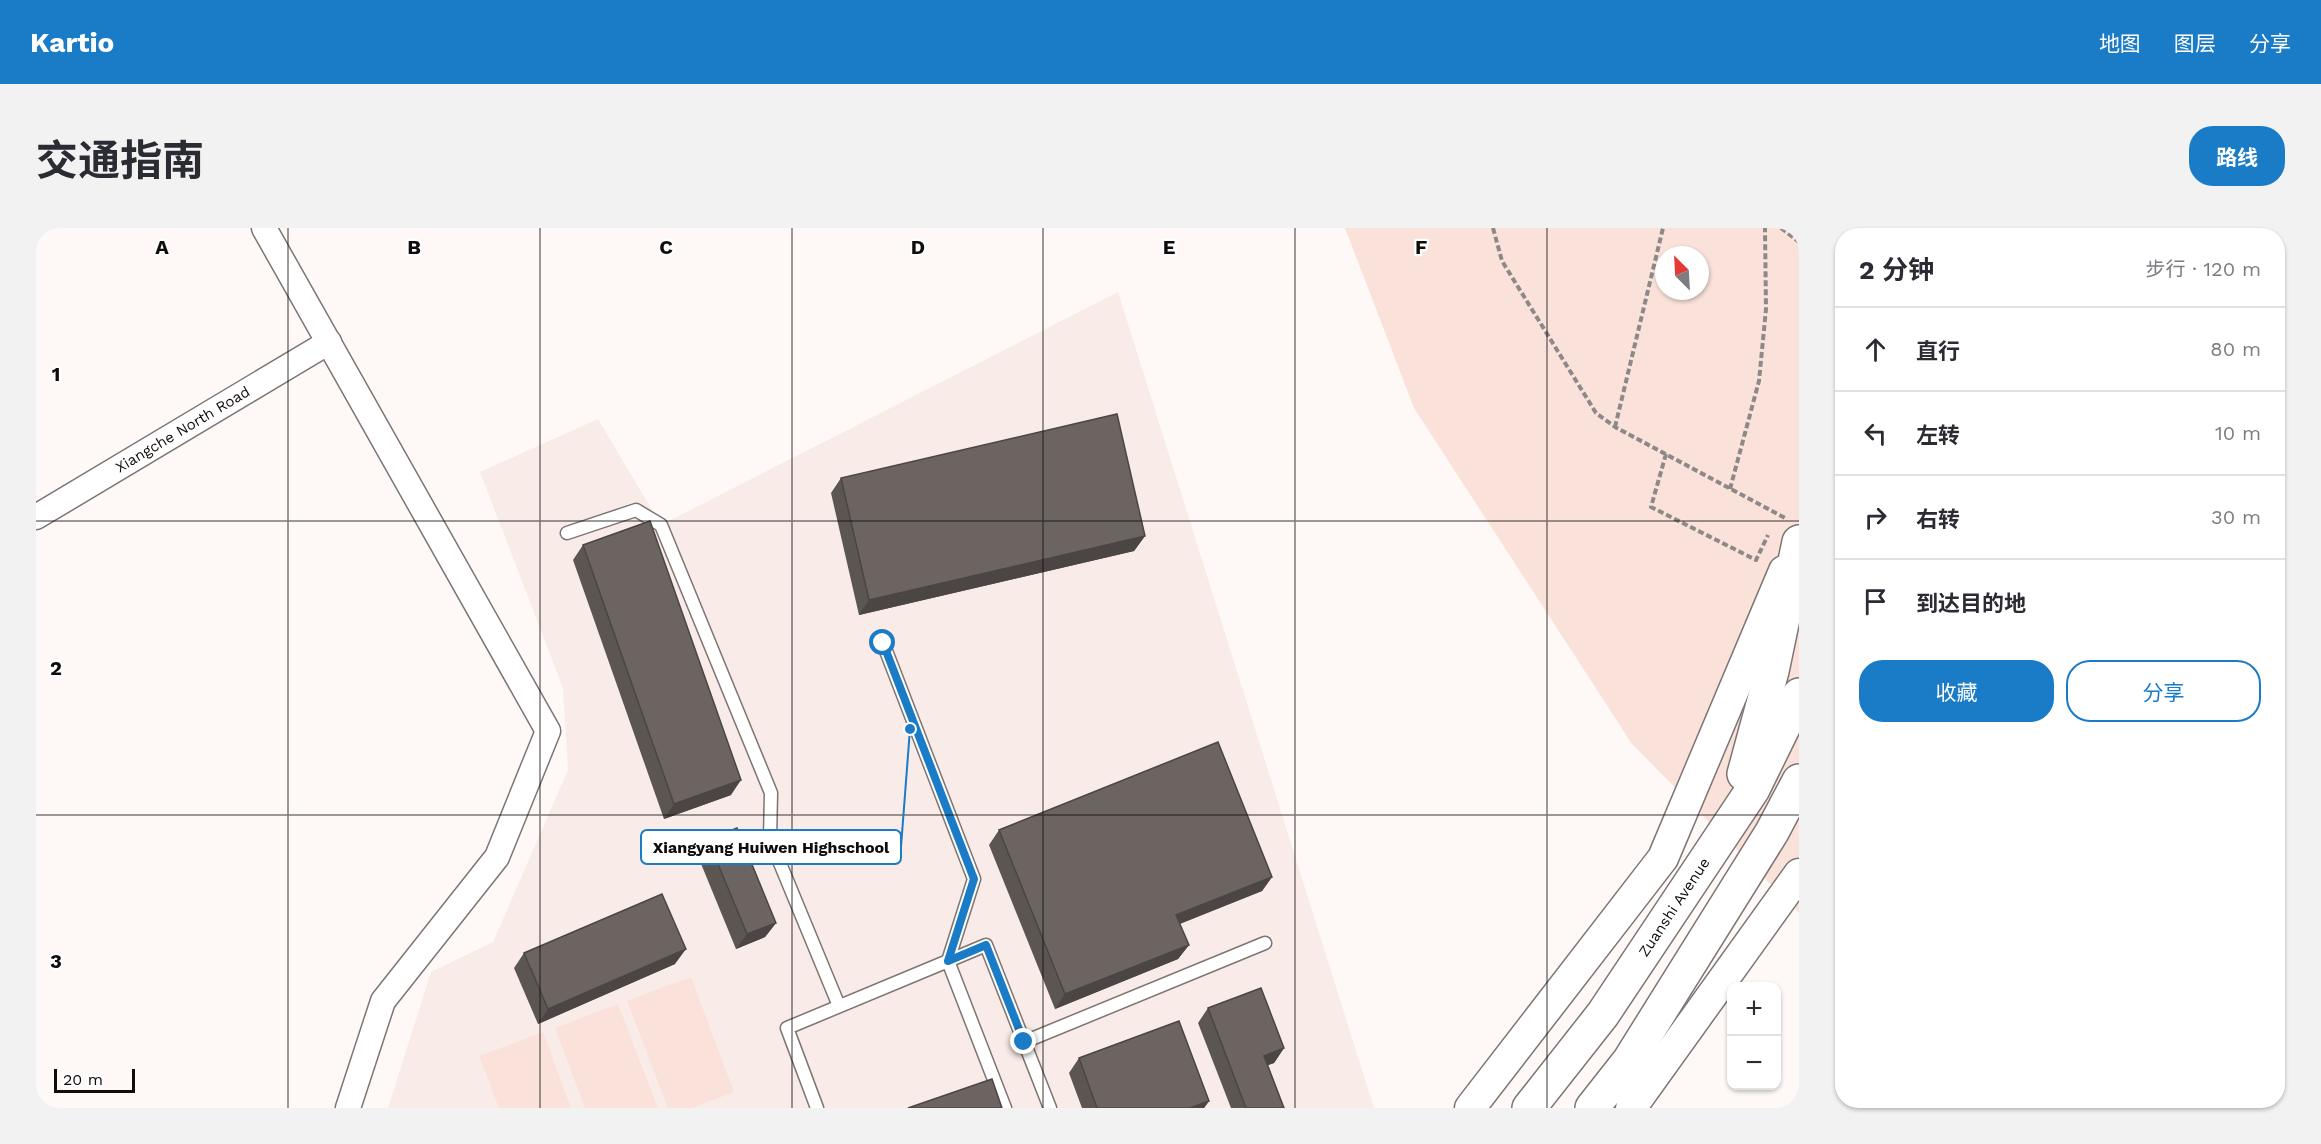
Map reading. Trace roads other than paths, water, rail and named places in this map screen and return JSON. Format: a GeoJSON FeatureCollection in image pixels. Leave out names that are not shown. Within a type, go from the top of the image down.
{"type":"FeatureCollection","features":[{"type":"Feature","properties":{"kind":"highway"},"geometry":{"type":"LineString","coordinates":[[1686,890],[1744,773],[1772,671],[1785,528]]}},
{"type":"Feature","properties":{"kind":"highway","name":"Zuanshi Avenue"},"geometry":{"type":"LineString","coordinates":[[1529,1108],[1603,1014],[1753,789],[1799,695]]}},
{"type":"Feature","properties":{"kind":"highway"},"geometry":{"type":"LineString","coordinates":[[1592,1108],[1629,1061],[1772,832],[1799,781]]}},
{"type":"Feature","properties":{"kind":"highway"},"geometry":{"type":"LineString","coordinates":[[1772,832],[1799,812]]}},
{"type":"Feature","properties":{"kind":"street"},"geometry":{"type":"LineString","coordinates":[[264,228],[549,731],[497,857],[383,1001],[348,1108]]}},
{"type":"Feature","properties":{"kind":"street","name":"Xiangche North Road"},"geometry":{"type":"LineString","coordinates":[[36,517],[329,342]]}},
{"type":"Feature","properties":{"kind":"street"},"geometry":{"type":"LineString","coordinates":[[1470,1108],[1663,858],[1785,528]]}},
{"type":"Feature","properties":{"kind":"street"},"geometry":{"type":"LineString","coordinates":[[1631,1108],[1799,874]]}},
{"type":"Feature","properties":{"kind":"lane"},"geometry":{"type":"LineString","coordinates":[[567,533],[636,510],[661,525],[771,793],[770,839],[839,1006]]}},
{"type":"Feature","properties":{"kind":"lane"},"geometry":{"type":"LineString","coordinates":[[883,643],[974,879],[948,961],[1005,1108]]}},
{"type":"Feature","properties":{"kind":"lane"},"geometry":{"type":"LineString","coordinates":[[1024,1042],[1265,943]]}},
{"type":"Feature","properties":{"kind":"lane"},"geometry":{"type":"LineString","coordinates":[[816,1108],[787,1028],[986,945],[1050,1108]]}},
{"type":"Feature","properties":{"kind":"place","name":"Xiangyang Huiwen Highschool"},"geometry":{"type":"Point","coordinates":[910,729]}}]}
